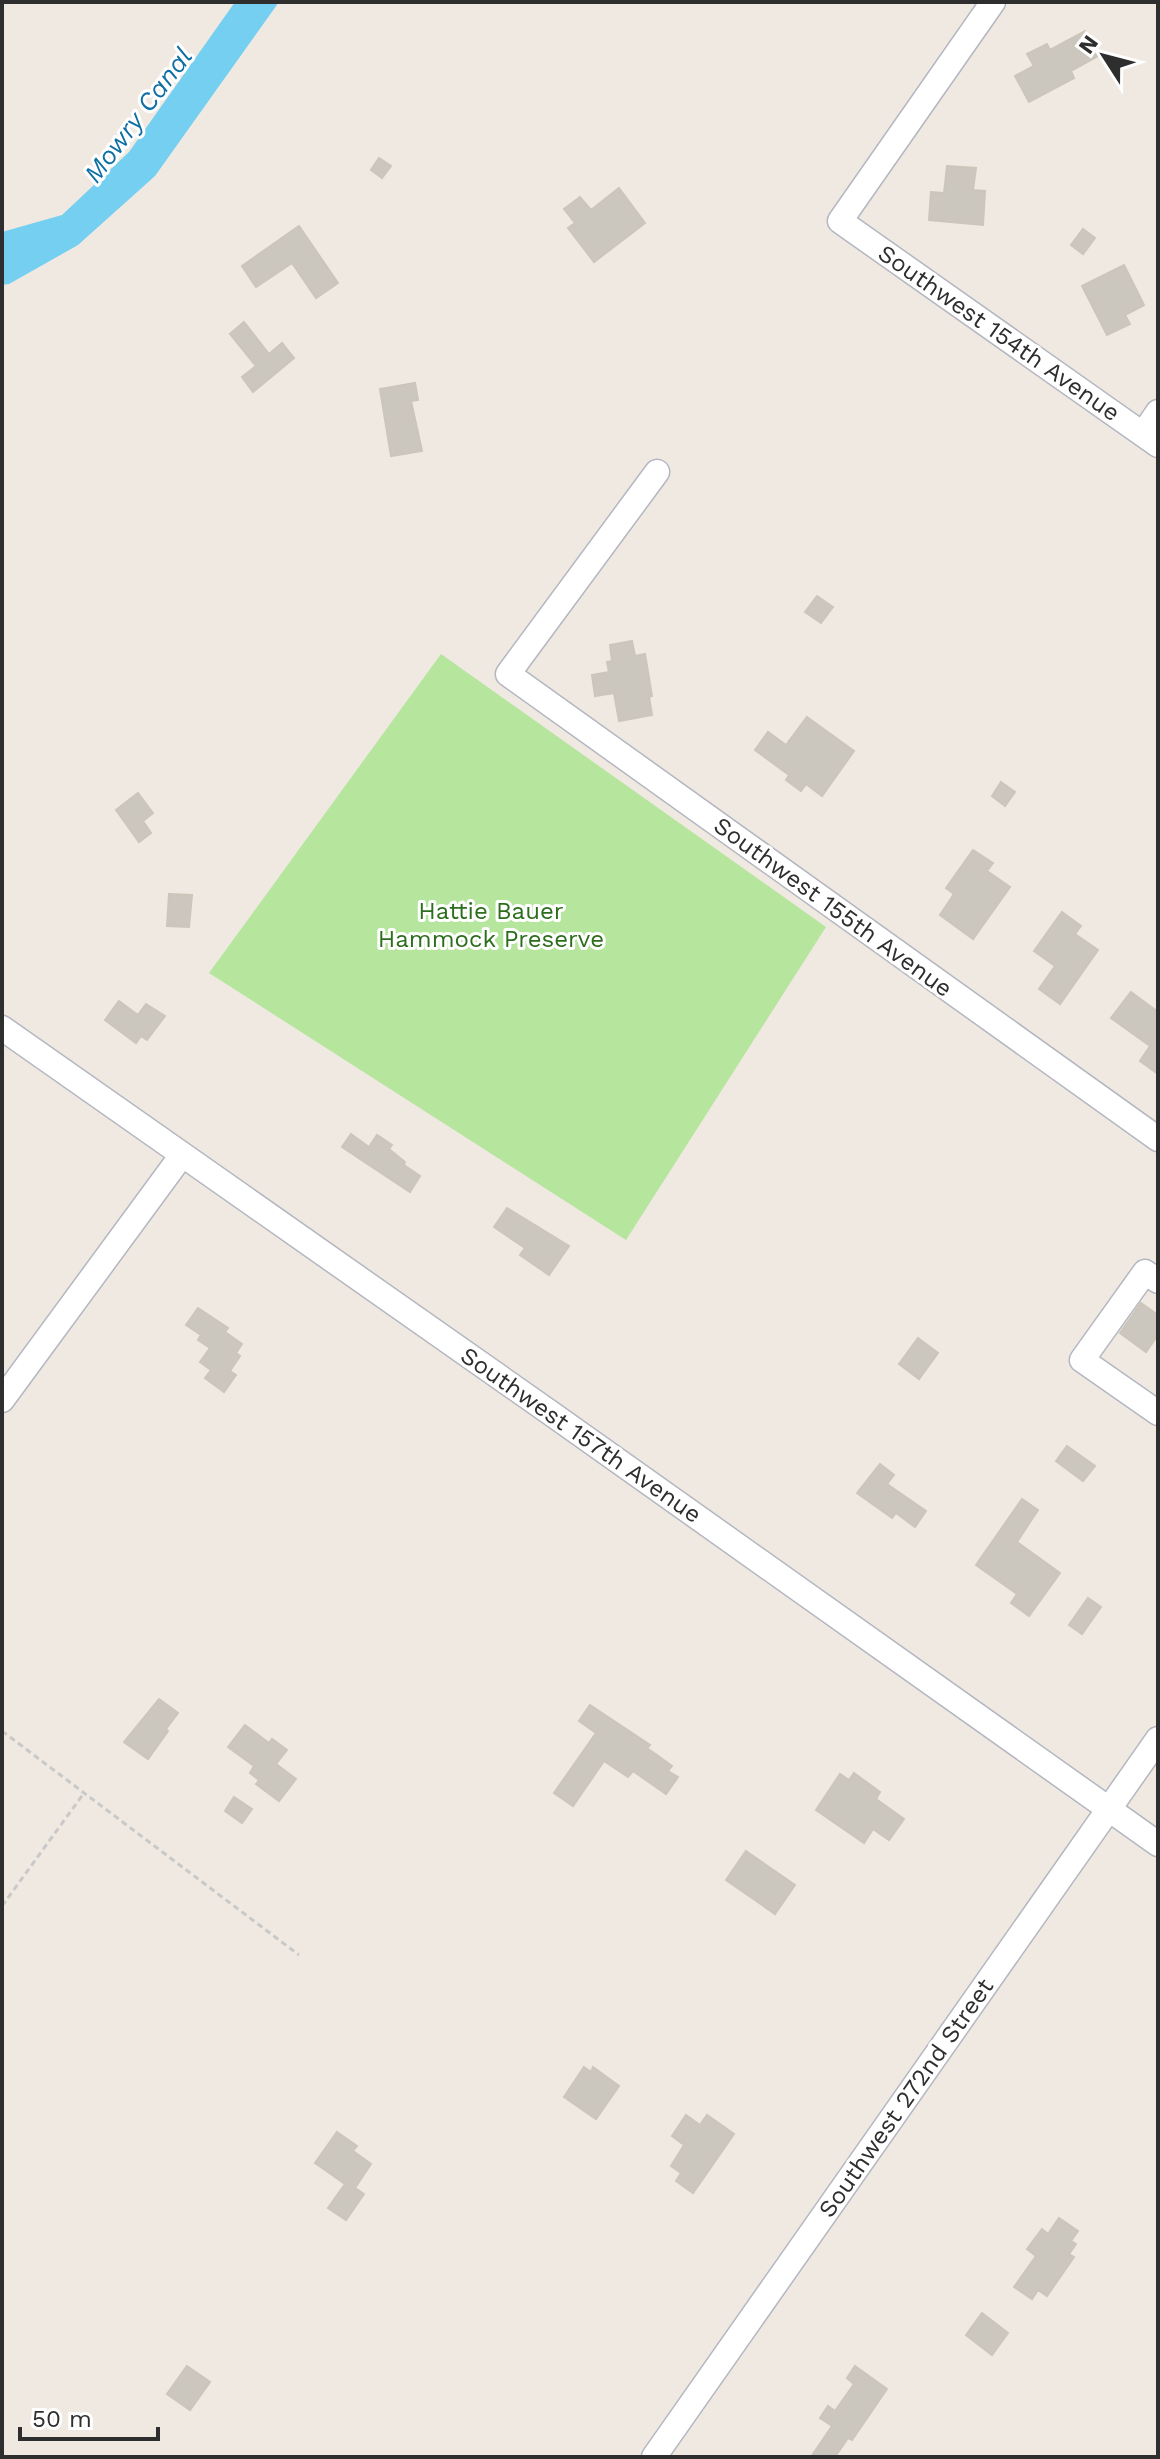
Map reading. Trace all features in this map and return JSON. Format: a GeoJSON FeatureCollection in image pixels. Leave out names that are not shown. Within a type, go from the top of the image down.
{"type":"FeatureCollection","features":[{"type":"Feature","properties":{"kind":"street","name":"Southwest 154th Avenue"},"geometry":{"type":"LineString","coordinates":[[993,2],[840,221],[1150,439]]}},
{"type":"Feature","properties":{"kind":"street"},"geometry":{"type":"LineString","coordinates":[[1150,439],[1158,412]]}},
{"type":"Feature","properties":{"kind":"street","name":"Southwest 155th Avenue"},"geometry":{"type":"LineString","coordinates":[[657,472],[508,674],[1158,1139]]}},
{"type":"Feature","properties":{"kind":"street","name":"Southwest 157th Avenue"},"geometry":{"type":"LineString","coordinates":[[2,1028],[1158,1844]]}},
{"type":"Feature","properties":{"kind":"street"},"geometry":{"type":"LineString","coordinates":[[2,1400],[182,1155]]}},
{"type":"Feature","properties":{"kind":"street"},"geometry":{"type":"LineString","coordinates":[[1158,1281],[1145,1272],[1082,1360],[1158,1413]]}},
{"type":"Feature","properties":{"kind":"street","name":"Southwest 272nd Street"},"geometry":{"type":"LineString","coordinates":[[654,2457],[1158,1739]]}},
{"type":"Feature","properties":{"kind":"path"},"geometry":{"type":"LineString","coordinates":[[2,1731],[299,1955]]}},
{"type":"Feature","properties":{"kind":"path"},"geometry":{"type":"LineString","coordinates":[[2,1906],[84,1793]]}},
{"type":"Feature","properties":{"kind":"green space","name":"Hattie Bauer Hammock Preserve"},"geometry":{"type":"Polygon","coordinates":[[[441,654],[826,927],[626,1240],[209,973],[441,654]]]}},
{"type":"Feature","properties":{"kind":"water"},"geometry":{"type":"Polygon","coordinates":[[[235,2],[279,2],[155,176],[78,245],[2,285],[2,232],[62,215],[129,152],[235,2]]]}},
{"type":"Feature","properties":{"kind":"building"},"geometry":{"type":"Polygon","coordinates":[[[1085,31],[1098,56],[1071,71],[1074,78],[1029,102],[1015,76],[1034,66],[1027,54],[1047,44],[1050,50],[1085,31]]]}},
{"type":"Feature","properties":{"kind":"building"},"geometry":{"type":"Polygon","coordinates":[[[379,158],[391,166],[382,178],[371,170],[379,158]]]}},
{"type":"Feature","properties":{"kind":"building"},"geometry":{"type":"Polygon","coordinates":[[[947,166],[976,168],[973,190],[985,191],[983,225],[929,220],[931,192],[944,193],[947,166]]]}},
{"type":"Feature","properties":{"kind":"building"},"geometry":{"type":"Polygon","coordinates":[[[619,188],[645,223],[594,262],[568,228],[575,223],[564,209],[580,197],[591,210],[619,188]]]}},
{"type":"Feature","properties":{"kind":"building"},"geometry":{"type":"Polygon","coordinates":[[[299,226],[338,283],[316,298],[292,263],[256,287],[242,266],[299,226]]]}},
{"type":"Feature","properties":{"kind":"building"},"geometry":{"type":"Polygon","coordinates":[[[1083,229],[1095,238],[1083,254],[1071,245],[1083,229]]]}},
{"type":"Feature","properties":{"kind":"building"},"geometry":{"type":"Polygon","coordinates":[[[1124,265],[1144,305],[1125,315],[1130,324],[1107,335],[1082,286],[1124,265]]]}},
{"type":"Feature","properties":{"kind":"building"},"geometry":{"type":"Polygon","coordinates":[[[244,322],[269,354],[282,343],[294,358],[253,392],[242,377],[256,366],[230,334],[244,322]]]}},
{"type":"Feature","properties":{"kind":"building"},"geometry":{"type":"Polygon","coordinates":[[[415,383],[418,400],[411,401],[422,451],[391,456],[380,389],[415,383]]]}},
{"type":"Feature","properties":{"kind":"building"},"geometry":{"type":"Polygon","coordinates":[[[817,596],[833,607],[821,623],[805,612],[817,596]]]}},
{"type":"Feature","properties":{"kind":"building"},"geometry":{"type":"Polygon","coordinates":[[[632,641],[635,656],[645,654],[652,715],[619,721],[614,693],[595,696],[592,675],[609,672],[607,662],[612,661],[610,645],[632,641]]]}},
{"type":"Feature","properties":{"kind":"building"},"geometry":{"type":"Polygon","coordinates":[[[807,717],[854,751],[822,796],[806,784],[801,791],[786,780],[789,775],[755,750],[768,732],[786,745],[807,717]]]}},
{"type":"Feature","properties":{"kind":"building"},"geometry":{"type":"Polygon","coordinates":[[[1001,782],[1015,792],[1005,806],[992,796],[1001,782]]]}},
{"type":"Feature","properties":{"kind":"building"},"geometry":{"type":"Polygon","coordinates":[[[138,793],[153,813],[143,821],[151,833],[139,842],[116,810],[138,793]]]}},
{"type":"Feature","properties":{"kind":"building"},"geometry":{"type":"Polygon","coordinates":[[[973,850],[993,863],[987,871],[1010,887],[973,939],[940,915],[954,894],[946,888],[973,850]]]}},
{"type":"Feature","properties":{"kind":"building"},"geometry":{"type":"Polygon","coordinates":[[[169,894],[192,895],[189,927],[167,926],[169,894]]]}},
{"type":"Feature","properties":{"kind":"building"},"geometry":{"type":"Polygon","coordinates":[[[1062,912],[1081,926],[1075,934],[1098,950],[1060,1004],[1039,989],[1055,966],[1034,951],[1062,912]]]}},
{"type":"Feature","properties":{"kind":"building"},"geometry":{"type":"Polygon","coordinates":[[[1131,992],[1158,1012],[1158,1074],[1140,1061],[1150,1046],[1111,1018],[1131,992]]]}},
{"type":"Feature","properties":{"kind":"building"},"geometry":{"type":"Polygon","coordinates":[[[119,1001],[138,1015],[146,1004],[165,1016],[147,1040],[141,1036],[136,1043],[105,1020],[119,1001]]]}},
{"type":"Feature","properties":{"kind":"building"},"geometry":{"type":"Polygon","coordinates":[[[351,1134],[369,1147],[377,1135],[392,1145],[389,1149],[420,1176],[410,1192],[342,1147],[351,1134]]]}},
{"type":"Feature","properties":{"kind":"building"},"geometry":{"type":"Polygon","coordinates":[[[507,1208],[569,1246],[549,1275],[520,1255],[525,1248],[494,1227],[507,1208]]]}},
{"type":"Feature","properties":{"kind":"building"},"geometry":{"type":"Polygon","coordinates":[[[1141,1303],[1158,1315],[1158,1335],[1146,1352],[1120,1333],[1141,1303]]]}},
{"type":"Feature","properties":{"kind":"building"},"geometry":{"type":"Polygon","coordinates":[[[198,1308],[228,1328],[225,1332],[242,1344],[236,1353],[240,1356],[230,1371],[236,1375],[224,1392],[205,1378],[211,1370],[200,1362],[210,1348],[198,1340],[201,1335],[186,1325],[198,1308]]]}},
{"type":"Feature","properties":{"kind":"building"},"geometry":{"type":"Polygon","coordinates":[[[918,1338],[938,1353],[919,1379],[899,1364],[918,1338]]]}},
{"type":"Feature","properties":{"kind":"building"},"geometry":{"type":"Polygon","coordinates":[[[1067,1446],[1095,1466],[1083,1481],[1056,1461],[1067,1446]]]}},
{"type":"Feature","properties":{"kind":"building"},"geometry":{"type":"Polygon","coordinates":[[[880,1464],[894,1475],[887,1484],[926,1511],[915,1527],[896,1513],[892,1518],[857,1493],[880,1464]]]}},
{"type":"Feature","properties":{"kind":"building"},"geometry":{"type":"Polygon","coordinates":[[[1022,1499],[1038,1510],[1017,1542],[1060,1573],[1029,1616],[1011,1603],[1017,1594],[976,1565],[1022,1499]]]}},
{"type":"Feature","properties":{"kind":"building"},"geometry":{"type":"Polygon","coordinates":[[[1088,1598],[1101,1607],[1082,1634],[1069,1625],[1088,1598]]]}},
{"type":"Feature","properties":{"kind":"building"},"geometry":{"type":"Polygon","coordinates":[[[159,1699],[178,1713],[148,1759],[124,1742],[159,1699]]]}},
{"type":"Feature","properties":{"kind":"building"},"geometry":{"type":"Polygon","coordinates":[[[590,1705],[650,1745],[647,1748],[672,1766],[668,1771],[678,1777],[666,1794],[633,1771],[628,1777],[604,1761],[573,1806],[554,1793],[596,1733],[579,1721],[590,1705]]]}},
{"type":"Feature","properties":{"kind":"building"},"geometry":{"type":"Polygon","coordinates":[[[245,1725],[269,1743],[272,1739],[287,1750],[276,1764],[296,1779],[279,1801],[256,1784],[259,1780],[250,1773],[254,1766],[228,1747],[245,1725]]]}},
{"type":"Feature","properties":{"kind":"building"},"geometry":{"type":"Polygon","coordinates":[[[854,1773],[880,1792],[876,1799],[904,1819],[889,1840],[873,1829],[864,1843],[816,1810],[840,1774],[849,1780],[854,1773]]]}},
{"type":"Feature","properties":{"kind":"building"},"geometry":{"type":"Polygon","coordinates":[[[234,1797],[252,1809],[242,1823],[225,1811],[234,1797]]]}},
{"type":"Feature","properties":{"kind":"building"},"geometry":{"type":"Polygon","coordinates":[[[746,1851],[795,1885],[775,1914],[726,1880],[746,1851]]]}},
{"type":"Feature","properties":{"kind":"building"},"geometry":{"type":"Polygon","coordinates":[[[584,2067],[591,2072],[593,2067],[619,2086],[596,2119],[564,2097],[584,2067]]]}},
{"type":"Feature","properties":{"kind":"building"},"geometry":{"type":"Polygon","coordinates":[[[686,2115],[700,2125],[707,2115],[734,2134],[693,2193],[676,2181],[681,2173],[671,2166],[684,2145],[672,2136],[686,2115]]]}},
{"type":"Feature","properties":{"kind":"building"},"geometry":{"type":"Polygon","coordinates":[[[337,2132],[357,2146],[353,2151],[371,2164],[355,2188],[364,2194],[346,2220],[328,2208],[345,2184],[315,2163],[337,2132]]]}},
{"type":"Feature","properties":{"kind":"building"},"geometry":{"type":"Polygon","coordinates":[[[1059,2218],[1078,2231],[1071,2241],[1076,2244],[1069,2254],[1074,2257],[1047,2296],[1038,2290],[1032,2299],[1014,2287],[1036,2256],[1027,2249],[1042,2229],[1048,2234],[1059,2218]]]}},
{"type":"Feature","properties":{"kind":"building"},"geometry":{"type":"Polygon","coordinates":[[[982,2313],[1008,2333],[992,2355],[966,2335],[982,2313]]]}},
{"type":"Feature","properties":{"kind":"building"},"geometry":{"type":"Polygon","coordinates":[[[187,2366],[210,2382],[190,2410],[167,2394],[187,2366]]]}},
{"type":"Feature","properties":{"kind":"building"},"geometry":{"type":"Polygon","coordinates":[[[855,2366],[887,2389],[852,2440],[848,2438],[835,2457],[811,2457],[832,2426],[820,2418],[828,2406],[835,2411],[854,2384],[847,2378],[855,2366]]]}},
{"type":"Feature","properties":{"kind":"water label","name":"Mowry Canal"},"geometry":{"type":"Point","coordinates":[138,115]}}]}
